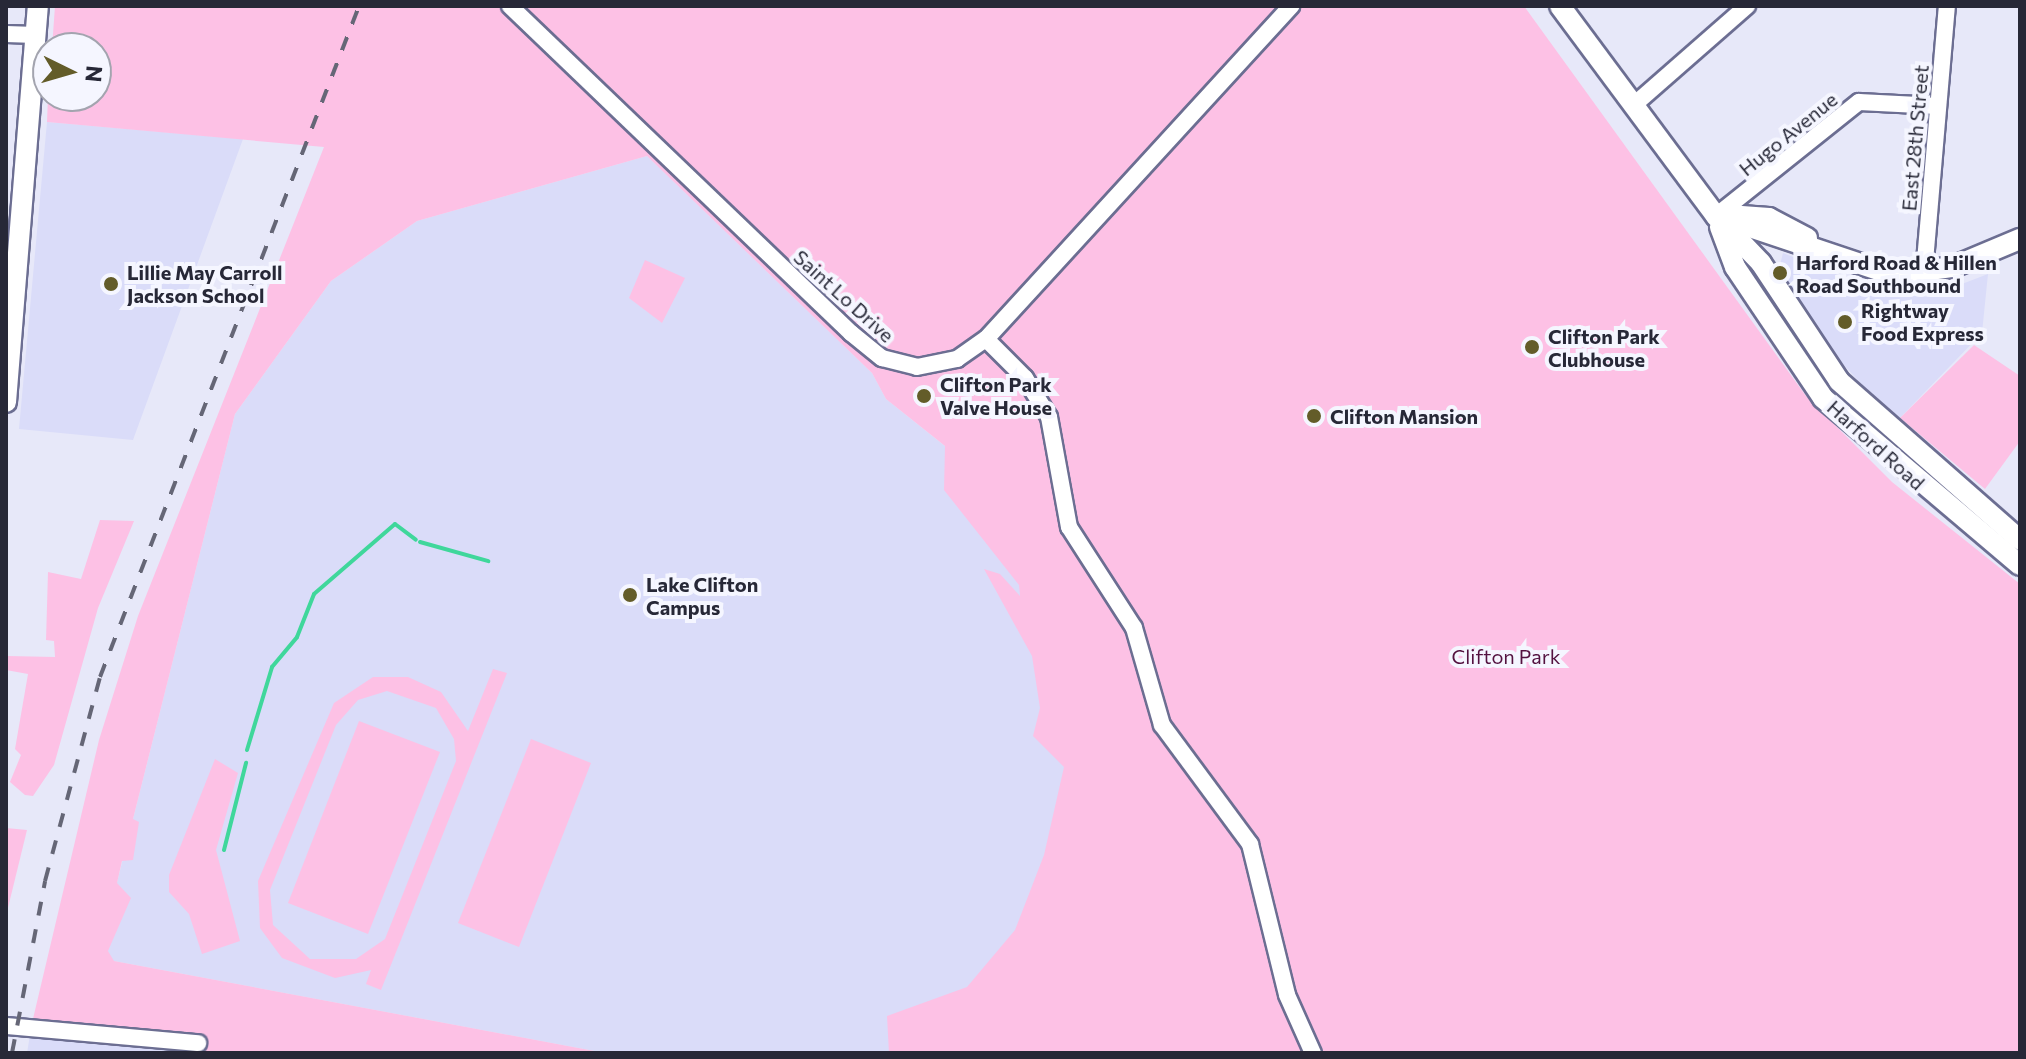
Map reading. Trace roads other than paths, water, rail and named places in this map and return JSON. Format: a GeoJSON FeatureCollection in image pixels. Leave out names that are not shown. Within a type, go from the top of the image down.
{"type":"FeatureCollection","features":[{"type":"Feature","properties":{"kind":"main road"},"geometry":{"type":"LineString","coordinates":[[36,32],[38,6]]}},
{"type":"Feature","properties":{"kind":"main road","name":"Harford Road"},"geometry":{"type":"LineString","coordinates":[[1560,6],[1716,216],[1761,263],[1839,381],[2020,540]]}},
{"type":"Feature","properties":{"kind":"main road"},"geometry":{"type":"LineString","coordinates":[[6,402],[14,214],[32,68]]}},
{"type":"Feature","properties":{"kind":"main road"},"geometry":{"type":"LineString","coordinates":[[1716,216],[1878,272],[1924,273],[2020,239]]}},
{"type":"Feature","properties":{"kind":"main road"},"geometry":{"type":"LineString","coordinates":[[1716,216],[1769,218],[1828,253]]}},
{"type":"Feature","properties":{"kind":"main road","name":"Harford Road"},"geometry":{"type":"LineString","coordinates":[[1716,216],[1735,267],[1850,428],[2020,565]]}},
{"type":"Feature","properties":{"kind":"main road"},"geometry":{"type":"LineString","coordinates":[[1761,263],[1774,246],[1794,244]]}},
{"type":"Feature","properties":{"kind":"street","name":"Saint Lo Drive"},"geometry":{"type":"LineString","coordinates":[[510,6],[872,352],[906,367],[929,367],[986,339],[1291,6]]}},
{"type":"Feature","properties":{"kind":"street"},"geometry":{"type":"LineString","coordinates":[[1635,104],[1747,6]]}},
{"type":"Feature","properties":{"kind":"street","name":"East 28th Street"},"geometry":{"type":"LineString","coordinates":[[1924,273],[1947,6]]}},
{"type":"Feature","properties":{"kind":"street"},"geometry":{"type":"LineString","coordinates":[[6,34],[32,35]]}},
{"type":"Feature","properties":{"kind":"street","name":"Hugo Avenue"},"geometry":{"type":"LineString","coordinates":[[1716,216],[1859,102],[1938,106]]}},
{"type":"Feature","properties":{"kind":"street"},"geometry":{"type":"LineString","coordinates":[[986,339],[1025,378],[1049,417],[1069,527],[1134,628],[1162,725],[1250,844],[1287,995],[1313,1053]]}},
{"type":"Feature","properties":{"kind":"street"},"geometry":{"type":"LineString","coordinates":[[6,1026],[198,1043]]}},
{"type":"Feature","properties":{"kind":"waterway"},"geometry":{"type":"LineString","coordinates":[[247,750],[272,667],[297,637],[314,594],[395,524],[416,540]]}},
{"type":"Feature","properties":{"kind":"waterway"},"geometry":{"type":"LineString","coordinates":[[420,542],[488,561]]}},
{"type":"Feature","properties":{"kind":"waterway"},"geometry":{"type":"LineString","coordinates":[[224,850],[246,763]]}},
{"type":"Feature","properties":{"kind":"railway"},"geometry":{"type":"LineString","coordinates":[[12,1053],[45,881],[100,677],[359,6]]}},
{"type":"Feature","properties":{"kind":"place","name":"Harford Road & Hillen Road Southbound"},"geometry":{"type":"Point","coordinates":[1780,273]}},
{"type":"Feature","properties":{"kind":"place","name":"Lillie May Carroll Jackson School"},"geometry":{"type":"Point","coordinates":[111,284]}},
{"type":"Feature","properties":{"kind":"place","name":"Rightway Food Express"},"geometry":{"type":"Point","coordinates":[1845,322]}},
{"type":"Feature","properties":{"kind":"place","name":"Clifton Park Clubhouse"},"geometry":{"type":"Point","coordinates":[1532,347]}},
{"type":"Feature","properties":{"kind":"place","name":"Clifton Park Valve House"},"geometry":{"type":"Point","coordinates":[924,396]}},
{"type":"Feature","properties":{"kind":"place","name":"Clifton Mansion"},"geometry":{"type":"Point","coordinates":[1314,416]}},
{"type":"Feature","properties":{"kind":"place","name":"Lake Clifton Campus"},"geometry":{"type":"Point","coordinates":[630,595]}},
{"type":"Feature","properties":{"kind":"park label","name":"Clifton Park"},"geometry":{"type":"Point","coordinates":[1506,656]}}]}
